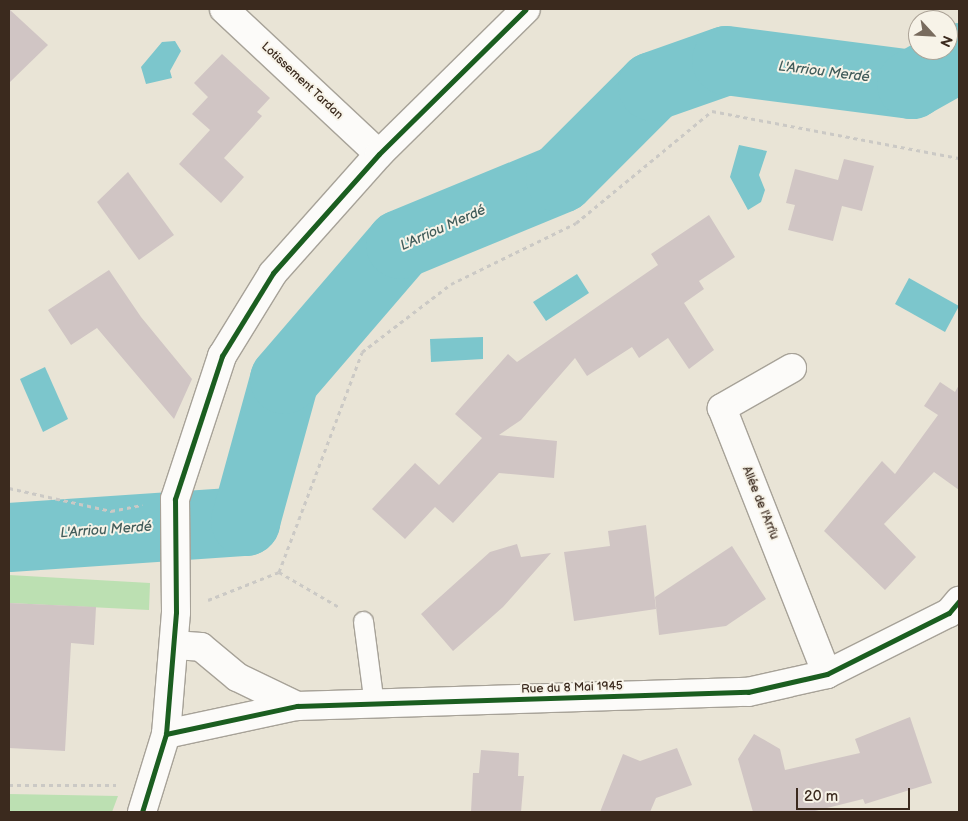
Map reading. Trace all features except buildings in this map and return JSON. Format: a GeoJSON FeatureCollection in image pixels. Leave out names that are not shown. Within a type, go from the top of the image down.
{"type":"FeatureCollection","features":[{"type":"Feature","properties":{"kind":"street","name":"Lotissement Tardan"},"geometry":{"type":"LineString","coordinates":[[224,9],[379,154]]}},
{"type":"Feature","properties":{"kind":"street"},"geometry":{"type":"LineString","coordinates":[[145,804],[166,734],[176,612],[175,507],[222,356],[273,274],[379,154],[526,9]]}},
{"type":"Feature","properties":{"kind":"street","name":"Allée de l'Arrïu"},"geometry":{"type":"LineString","coordinates":[[792,368],[722,408],[827,674]]}},
{"type":"Feature","properties":{"kind":"street","name":"Rue du 8 Mai 1945"},"geometry":{"type":"LineString","coordinates":[[166,734],[297,706],[748,692],[827,674],[949,613],[959,601]]}},
{"type":"Feature","properties":{"kind":"street","name":"Rue du 8 Mai 1945"},"geometry":{"type":"LineString","coordinates":[[174,645],[201,647],[237,677],[297,706]]}},
{"type":"Feature","properties":{"kind":"lane"},"geometry":{"type":"LineString","coordinates":[[363,621],[374,704]]}},
{"type":"Feature","properties":{"kind":"path"},"geometry":{"type":"LineString","coordinates":[[176,612],[279,572],[362,352],[451,284],[576,223],[712,111],[959,158]]}},
{"type":"Feature","properties":{"kind":"path"},"geometry":{"type":"LineString","coordinates":[[9,488],[111,511],[175,507]]}},
{"type":"Feature","properties":{"kind":"path"},"geometry":{"type":"LineString","coordinates":[[279,572],[363,621]]}},
{"type":"Feature","properties":{"kind":"path"},"geometry":{"type":"LineString","coordinates":[[9,785],[118,785],[145,804]]}},
{"type":"Feature","properties":{"kind":"green space"},"geometry":{"type":"Polygon","coordinates":[[[9,575],[150,583],[149,610],[9,603],[9,575]]]}},
{"type":"Feature","properties":{"kind":"green space"},"geometry":{"type":"Polygon","coordinates":[[[9,794],[118,796],[112,812],[9,812],[9,794]]]}},
{"type":"Feature","properties":{"kind":"water"},"geometry":{"type":"Polygon","coordinates":[[[175,41],[181,51],[170,71],[172,78],[146,84],[141,67],[162,42],[175,41]]]}},
{"type":"Feature","properties":{"kind":"water"},"geometry":{"type":"Polygon","coordinates":[[[739,145],[767,151],[759,175],[765,190],[761,202],[748,210],[730,177],[739,145]]]}},
{"type":"Feature","properties":{"kind":"water"},"geometry":{"type":"Polygon","coordinates":[[[577,274],[589,293],[546,321],[533,302],[577,274]]]}},
{"type":"Feature","properties":{"kind":"water"},"geometry":{"type":"Polygon","coordinates":[[[909,278],[959,306],[945,332],[895,304],[909,278]]]}},
{"type":"Feature","properties":{"kind":"water"},"geometry":{"type":"Polygon","coordinates":[[[483,337],[483,359],[431,362],[430,339],[483,337]]]}},
{"type":"Feature","properties":{"kind":"water"},"geometry":{"type":"Polygon","coordinates":[[[45,367],[68,419],[43,432],[20,379],[45,367]]]}},
{"type":"Feature","properties":{"kind":"waterway","name":"L'Arriou Merdé"},"geometry":{"type":"LineString","coordinates":[[9,537],[245,521],[284,379],[400,244],[560,178],[652,86],[726,60],[911,84],[959,57]]}},
{"type":"Feature","properties":{"kind":"cycle path"},"geometry":{"type":"LineString","coordinates":[[142,812],[166,734],[176,612],[175,499],[222,356],[273,273],[379,154],[526,9]]}},
{"type":"Feature","properties":{"kind":"cycle path"},"geometry":{"type":"LineString","coordinates":[[166,734],[297,706],[748,692],[827,674],[949,613],[959,601]]}}]}
